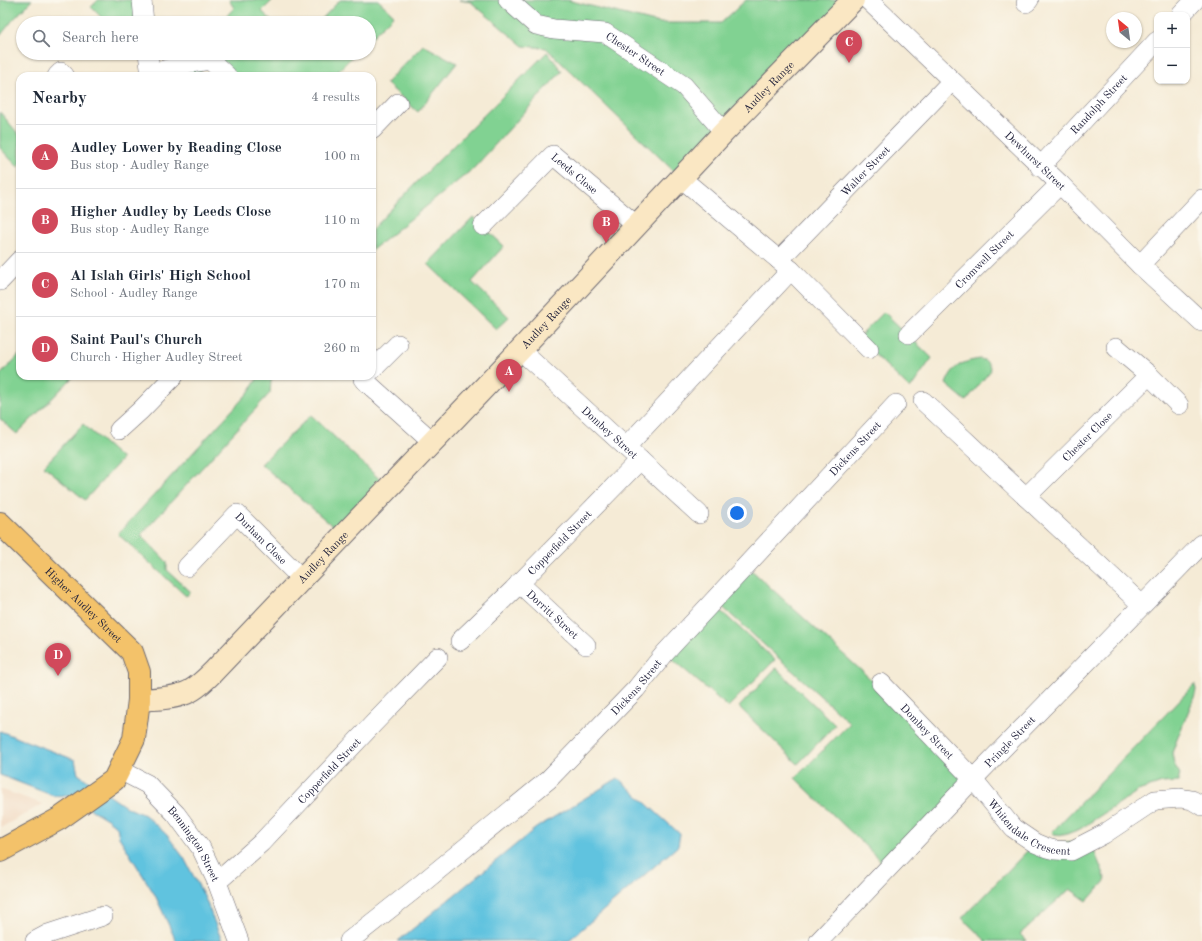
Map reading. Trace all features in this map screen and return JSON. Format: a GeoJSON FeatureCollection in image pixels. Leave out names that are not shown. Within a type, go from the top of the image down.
{"type":"FeatureCollection","features":[{"type":"Feature","properties":{"kind":"highway","name":"Higher Audley Street"},"geometry":{"type":"LineString","coordinates":[[0,523],[132,652],[140,672],[139,700],[134,739],[117,775]]}},
{"type":"Feature","properties":{"kind":"highway"},"geometry":{"type":"LineString","coordinates":[[0,851],[59,819],[117,775]]}},
{"type":"Feature","properties":{"kind":"street"},"geometry":{"type":"LineString","coordinates":[[142,0],[143,16]]}},
{"type":"Feature","properties":{"kind":"street","name":"Chester Street"},"geometry":{"type":"LineString","coordinates":[[508,0],[536,25],[554,29],[605,33],[684,86],[724,132]]}},
{"type":"Feature","properties":{"kind":"street","name":"Audley Range"},"geometry":{"type":"LineString","coordinates":[[139,700],[170,698],[186,693],[200,684],[233,652],[520,350],[724,132],[853,0]]}},
{"type":"Feature","properties":{"kind":"street","name":"Dewhurst Street"},"geometry":{"type":"LineString","coordinates":[[868,0],[1040,167],[1060,184],[1140,265],[1202,322]]}},
{"type":"Feature","properties":{"kind":"street"},"geometry":{"type":"LineString","coordinates":[[1184,12],[1195,0]]}},
{"type":"Feature","properties":{"kind":"street","name":"Randolph Street"},"geometry":{"type":"LineString","coordinates":[[1040,167],[1154,44]]}},
{"type":"Feature","properties":{"kind":"street"},"geometry":{"type":"LineString","coordinates":[[149,60],[151,72]]}},
{"type":"Feature","properties":{"kind":"street"},"geometry":{"type":"LineString","coordinates":[[160,72],[184,64],[210,60],[224,72]]}},
{"type":"Feature","properties":{"kind":"street","name":"Walter Street"},"geometry":{"type":"LineString","coordinates":[[626,447],[785,265],[952,81]]}},
{"type":"Feature","properties":{"kind":"street"},"geometry":{"type":"LineString","coordinates":[[376,126],[398,103]]}},
{"type":"Feature","properties":{"kind":"street","name":"Leeds Close"},"geometry":{"type":"LineString","coordinates":[[483,226],[553,155],[637,226]]}},
{"type":"Feature","properties":{"kind":"street"},"geometry":{"type":"LineString","coordinates":[[682,178],[785,265],[869,349]]}},
{"type":"Feature","properties":{"kind":"street","name":"Cromwell Street"},"geometry":{"type":"LineString","coordinates":[[909,334],[1060,184]]}},
{"type":"Feature","properties":{"kind":"street"},"geometry":{"type":"LineString","coordinates":[[1140,265],[1202,199]]}},
{"type":"Feature","properties":{"kind":"street"},"geometry":{"type":"LineString","coordinates":[[0,282],[16,264]]}},
{"type":"Feature","properties":{"kind":"street"},"geometry":{"type":"LineString","coordinates":[[376,366],[398,344]]}},
{"type":"Feature","properties":{"kind":"street"},"geometry":{"type":"LineString","coordinates":[[1116,347],[1149,375],[1179,405]]}},
{"type":"Feature","properties":{"kind":"street","name":"Dombey Street"},"geometry":{"type":"LineString","coordinates":[[520,350],[699,514]]}},
{"type":"Feature","properties":{"kind":"street","name":"Chester Close"},"geometry":{"type":"LineString","coordinates":[[1026,497],[1149,375]]}},
{"type":"Feature","properties":{"kind":"street"},"geometry":{"type":"LineString","coordinates":[[119,430],[170,380]]}},
{"type":"Feature","properties":{"kind":"street"},"geometry":{"type":"LineString","coordinates":[[364,380],[433,442]]}},
{"type":"Feature","properties":{"kind":"street"},"geometry":{"type":"LineString","coordinates":[[923,401],[1142,606]]}},
{"type":"Feature","properties":{"kind":"street","name":"Dickens Street"},"geometry":{"type":"LineString","coordinates":[[350,941],[548,780],[636,690],[665,653],[896,404]]}},
{"type":"Feature","properties":{"kind":"street","name":"Copperfield Street"},"geometry":{"type":"LineString","coordinates":[[460,641],[519,584],[640,460]]}},
{"type":"Feature","properties":{"kind":"street","name":"Durham Close"},"geometry":{"type":"LineString","coordinates":[[187,567],[237,514],[302,579]]}},
{"type":"Feature","properties":{"kind":"street","name":"Pringle Street"},"geometry":{"type":"LineString","coordinates":[[820,941],[973,779],[1202,544]]}},
{"type":"Feature","properties":{"kind":"street","name":"Dorritt Street"},"geometry":{"type":"LineString","coordinates":[[519,584],[586,645]]}},
{"type":"Feature","properties":{"kind":"street","name":"Copperfield Street"},"geometry":{"type":"LineString","coordinates":[[217,882],[261,843],[438,657]]}},
{"type":"Feature","properties":{"kind":"street","name":"Dombey Street"},"geometry":{"type":"LineString","coordinates":[[881,683],[973,779]]}},
{"type":"Feature","properties":{"kind":"street","name":"Bennington Street"},"geometry":{"type":"LineString","coordinates":[[117,775],[147,784],[176,814],[202,848],[217,882],[239,941]]}},
{"type":"Feature","properties":{"kind":"street","name":"Whitendale Crescent"},"geometry":{"type":"LineString","coordinates":[[973,779],[1013,828],[1035,843],[1055,850],[1071,851],[1090,842],[1155,800],[1180,798],[1192,800],[1202,806]]}},
{"type":"Feature","properties":{"kind":"street"},"geometry":{"type":"LineString","coordinates":[[35,941],[48,934],[71,934],[102,916]]}},
{"type":"Feature","properties":{"kind":"shaded area"},"geometry":{"type":"Polygon","coordinates":[[[0,789],[43,804],[0,828],[0,789]]]}},
{"type":"Feature","properties":{"kind":"green space"},"geometry":{"type":"Polygon","coordinates":[[[0,0],[32,0],[16,16],[0,36],[0,0]]]}},
{"type":"Feature","properties":{"kind":"green space"},"geometry":{"type":"Polygon","coordinates":[[[98,0],[142,0],[144,16],[100,16],[91,7],[98,0]]]}},
{"type":"Feature","properties":{"kind":"green space"},"geometry":{"type":"Polygon","coordinates":[[[229,0],[273,0],[262,11],[267,16],[227,16],[234,8],[229,0]]]}},
{"type":"Feature","properties":{"kind":"green space"},"geometry":{"type":"Polygon","coordinates":[[[340,0],[378,0],[394,15],[376,33],[376,16],[325,16],[340,0]]]}},
{"type":"Feature","properties":{"kind":"green space"},"geometry":{"type":"Polygon","coordinates":[[[459,0],[567,0],[659,23],[721,23],[746,0],[852,0],[681,178],[546,48],[523,46],[471,2],[459,0]]]}},
{"type":"Feature","properties":{"kind":"green space"},"geometry":{"type":"Polygon","coordinates":[[[423,45],[457,63],[418,112],[386,83],[423,45]]]}},
{"type":"Feature","properties":{"kind":"green space"},"geometry":{"type":"Polygon","coordinates":[[[547,52],[562,71],[474,168],[376,247],[376,225],[547,52]]]}},
{"type":"Feature","properties":{"kind":"green space"},"geometry":{"type":"Polygon","coordinates":[[[181,60],[210,60],[200,72],[158,72],[181,60]]]}},
{"type":"Feature","properties":{"kind":"green space"},"geometry":{"type":"Polygon","coordinates":[[[210,60],[349,60],[337,72],[224,72],[210,60]]]}},
{"type":"Feature","properties":{"kind":"green space"},"geometry":{"type":"Polygon","coordinates":[[[0,112],[16,131],[16,165],[0,148],[0,112]]]}},
{"type":"Feature","properties":{"kind":"green space"},"geometry":{"type":"Polygon","coordinates":[[[473,217],[504,246],[472,282],[509,317],[496,329],[428,264],[473,217]]]}},
{"type":"Feature","properties":{"kind":"green space"},"geometry":{"type":"Polygon","coordinates":[[[884,312],[932,358],[910,389],[858,338],[884,312]]]}},
{"type":"Feature","properties":{"kind":"green space"},"geometry":{"type":"Polygon","coordinates":[[[16,358],[16,380],[70,380],[17,434],[0,419],[0,375],[16,358]]]}},
{"type":"Feature","properties":{"kind":"green space"},"geometry":{"type":"Polygon","coordinates":[[[980,359],[987,363],[991,370],[966,401],[946,384],[952,372],[963,363],[980,359]]]}},
{"type":"Feature","properties":{"kind":"green space"},"geometry":{"type":"Polygon","coordinates":[[[256,380],[272,380],[270,393],[141,535],[167,562],[167,570],[191,592],[186,596],[118,534],[248,393],[256,380]]]}},
{"type":"Feature","properties":{"kind":"green space"},"geometry":{"type":"Polygon","coordinates":[[[311,415],[389,488],[344,536],[261,464],[311,415]]]}},
{"type":"Feature","properties":{"kind":"green space"},"geometry":{"type":"Polygon","coordinates":[[[83,424],[122,459],[85,500],[44,466],[83,424]]]}},
{"type":"Feature","properties":{"kind":"green space"},"geometry":{"type":"Polygon","coordinates":[[[748,567],[877,685],[973,779],[886,866],[795,778],[850,723],[717,602],[748,567]]]}},
{"type":"Feature","properties":{"kind":"green space"},"geometry":{"type":"Polygon","coordinates":[[[712,603],[775,660],[728,707],[665,653],[712,603]]]}},
{"type":"Feature","properties":{"kind":"green space"},"geometry":{"type":"Polygon","coordinates":[[[776,668],[835,725],[798,764],[739,707],[776,668]]]}},
{"type":"Feature","properties":{"kind":"green space"},"geometry":{"type":"Polygon","coordinates":[[[1195,684],[1195,695],[1172,753],[1174,764],[1180,774],[1178,782],[1162,783],[1138,791],[1080,829],[1064,835],[1054,834],[1052,832],[1195,684]]]}},
{"type":"Feature","properties":{"kind":"green space"},"geometry":{"type":"Polygon","coordinates":[[[1090,841],[1106,880],[1087,901],[1070,889],[1020,934],[1027,941],[986,941],[962,918],[1035,843],[1090,841]]]}},
{"type":"Feature","properties":{"kind":"water"},"geometry":{"type":"Polygon","coordinates":[[[0,731],[75,760],[78,774],[126,807],[145,815],[167,835],[184,858],[205,898],[222,941],[176,941],[155,895],[119,837],[117,827],[107,819],[67,795],[54,796],[0,775],[0,731]]]}},
{"type":"Feature","properties":{"kind":"water"},"geometry":{"type":"Polygon","coordinates":[[[618,778],[680,834],[678,846],[568,941],[398,941],[536,828],[618,778]]]}},
{"type":"Feature","properties":{"kind":"place","name":"Al Islah Girls' High School"},"geometry":{"type":"Point","coordinates":[849,63]}},
{"type":"Feature","properties":{"kind":"place","name":"Higher Audley by Leeds Close"},"geometry":{"type":"Point","coordinates":[606,243]}},
{"type":"Feature","properties":{"kind":"place","name":"Audley Lower by Reading Close"},"geometry":{"type":"Point","coordinates":[509,392]}},
{"type":"Feature","properties":{"kind":"place","name":"Saint Paul's Church"},"geometry":{"type":"Point","coordinates":[58,676]}}]}
